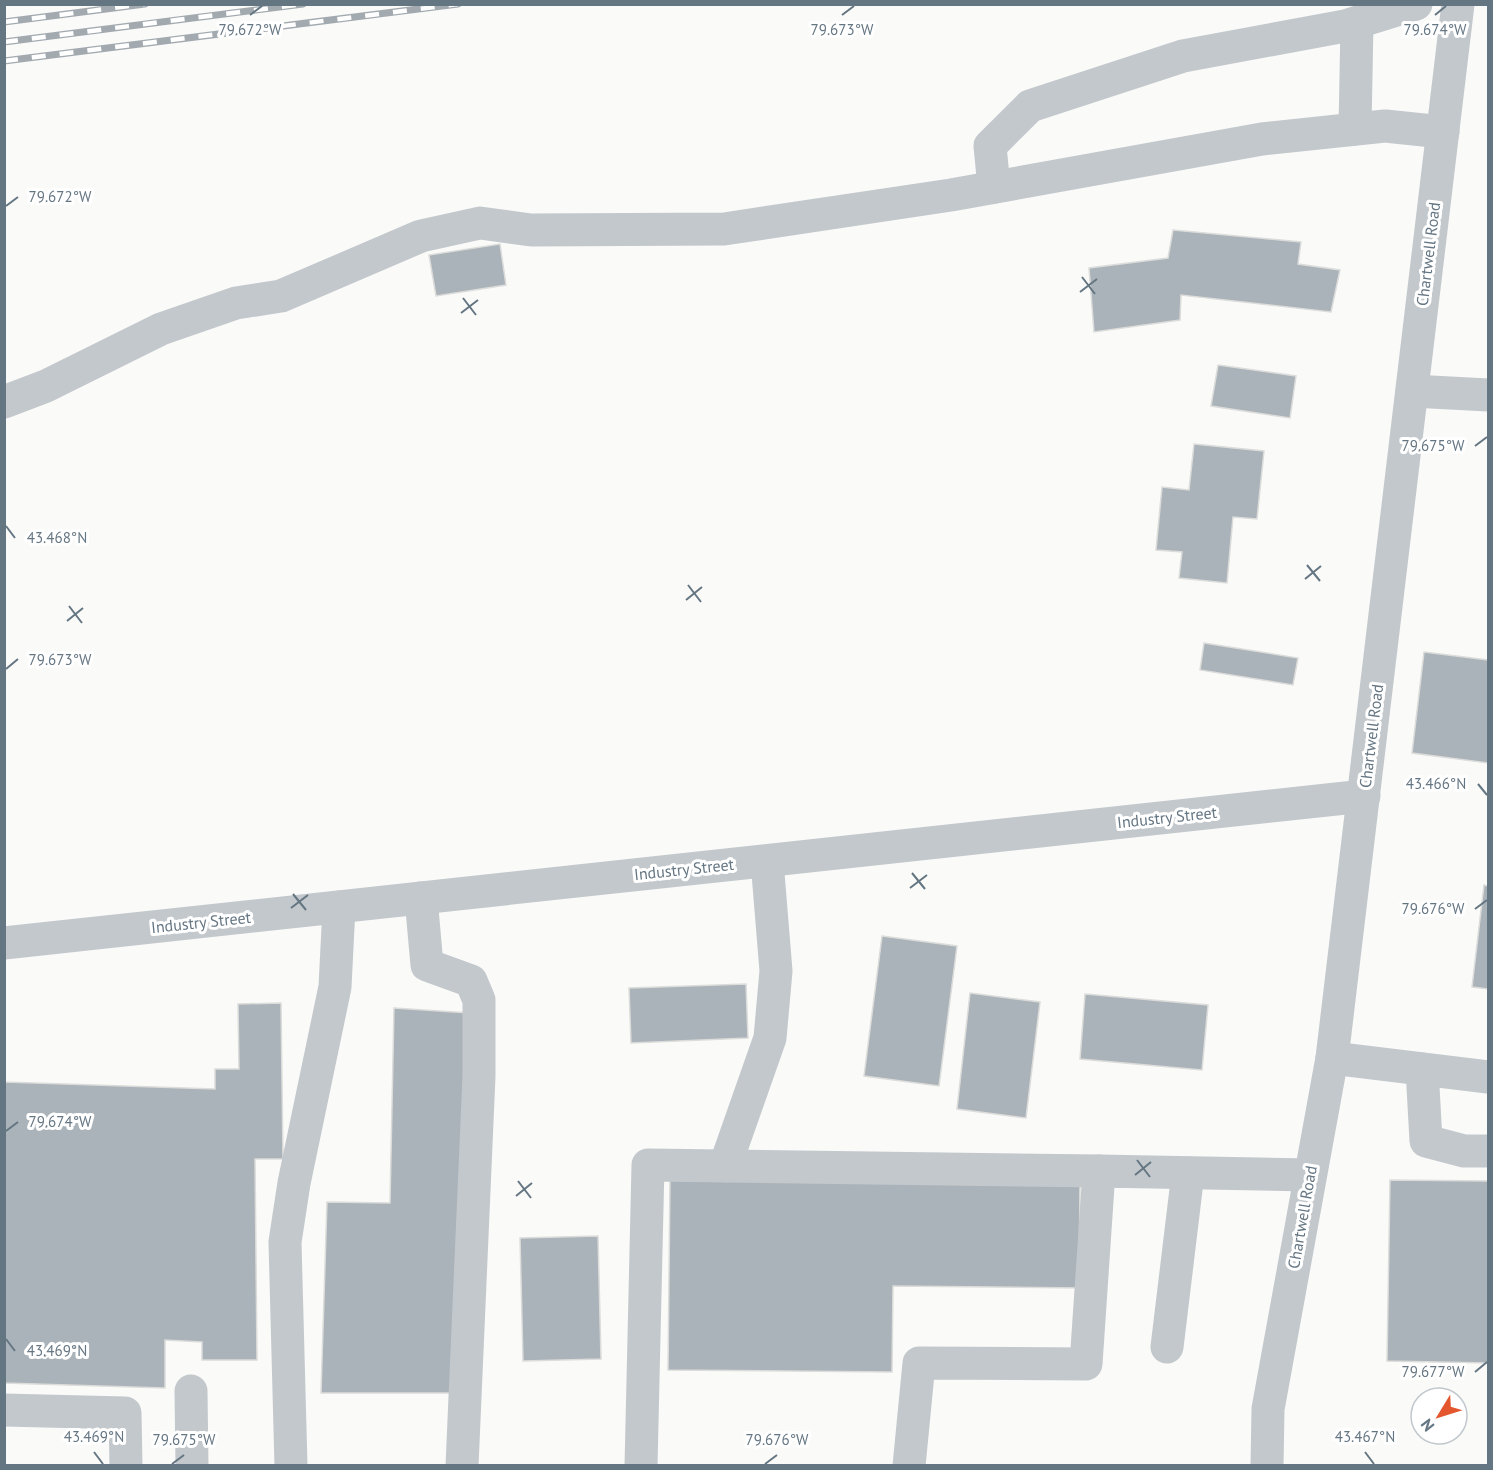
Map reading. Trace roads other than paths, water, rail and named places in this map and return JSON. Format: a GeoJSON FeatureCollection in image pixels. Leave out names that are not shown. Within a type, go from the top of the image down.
{"type":"FeatureCollection","features":[{"type":"Feature","properties":{"kind":"street"},"geometry":{"type":"LineString","coordinates":[[994,187],[990,146],[1030,106],[1183,56],[1356,22],[1416,4]]}},
{"type":"Feature","properties":{"kind":"street","name":"Chartwell Road"},"geometry":{"type":"LineString","coordinates":[[1267,1466],[1268,1409],[1332,1058],[1458,4]]}},
{"type":"Feature","properties":{"kind":"street"},"geometry":{"type":"LineString","coordinates":[[1355,129],[1356,22]]}},
{"type":"Feature","properties":{"kind":"street"},"geometry":{"type":"LineString","coordinates":[[4,402],[46,386],[161,329],[236,303],[281,296],[421,236],[480,224],[531,230],[724,228],[994,187],[1262,139],[1385,126],[1443,132]]}},
{"type":"Feature","properties":{"kind":"street"},"geometry":{"type":"LineString","coordinates":[[1412,391],[1488,395]]}},
{"type":"Feature","properties":{"kind":"street","name":"Industry Street"},"geometry":{"type":"LineString","coordinates":[[4,943],[1364,796]]}},
{"type":"Feature","properties":{"kind":"street"},"geometry":{"type":"LineString","coordinates":[[725,1166],[770,1038],[776,971],[767,861]]}},
{"type":"Feature","properties":{"kind":"street"},"geometry":{"type":"LineString","coordinates":[[421,898],[427,966],[471,981],[479,1000],[479,1076],[462,1466]]}},
{"type":"Feature","properties":{"kind":"street"},"geometry":{"type":"LineString","coordinates":[[291,1466],[285,1242],[294,1183],[335,987],[339,907]]}},
{"type":"Feature","properties":{"kind":"street"},"geometry":{"type":"LineString","coordinates":[[1332,1058],[1488,1077]]}},
{"type":"Feature","properties":{"kind":"street"},"geometry":{"type":"LineString","coordinates":[[1422,1069],[1426,1141],[1464,1151],[1488,1151]]}},
{"type":"Feature","properties":{"kind":"street"},"geometry":{"type":"LineString","coordinates":[[641,1466],[648,1165],[1310,1175]]}},
{"type":"Feature","properties":{"kind":"street"},"geometry":{"type":"LineString","coordinates":[[909,1466],[919,1363],[1086,1364],[1099,1171]]}},
{"type":"Feature","properties":{"kind":"street"},"geometry":{"type":"LineString","coordinates":[[1167,1347],[1188,1173]]}},
{"type":"Feature","properties":{"kind":"street"},"geometry":{"type":"LineString","coordinates":[[191,1391],[192,1466]]}},
{"type":"Feature","properties":{"kind":"street"},"geometry":{"type":"LineString","coordinates":[[4,1410],[125,1413],[126,1466]]}},
{"type":"Feature","properties":{"kind":"railway"},"geometry":{"type":"LineString","coordinates":[[4,22],[145,4]]}},
{"type":"Feature","properties":{"kind":"railway"},"geometry":{"type":"LineString","coordinates":[[4,42],[303,4]]}},
{"type":"Feature","properties":{"kind":"railway"},"geometry":{"type":"LineString","coordinates":[[4,61],[458,4]]}}]}
